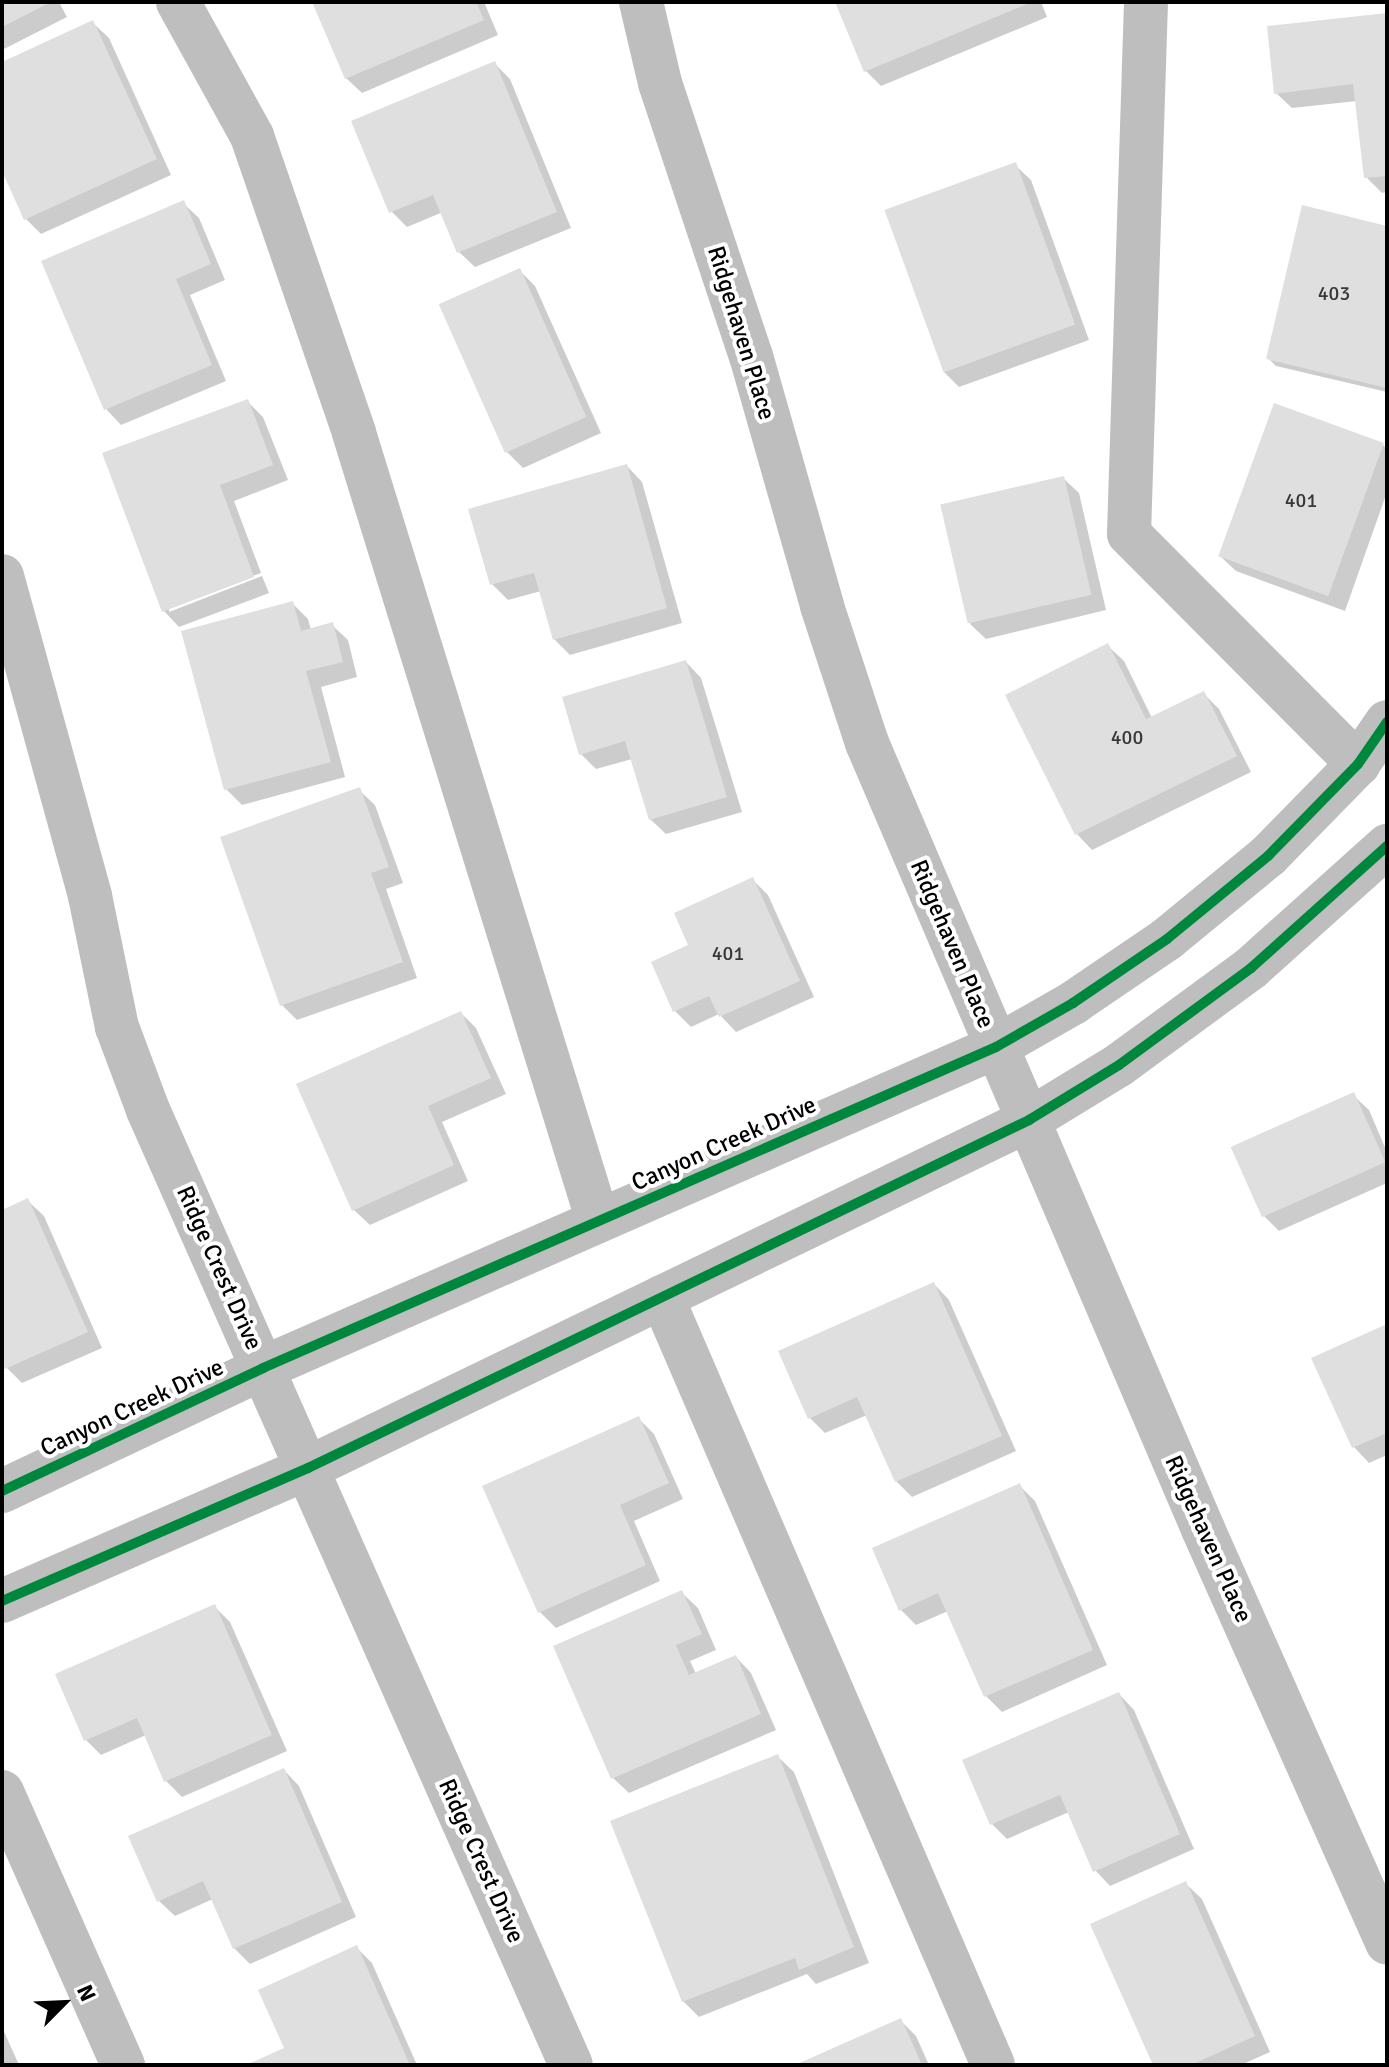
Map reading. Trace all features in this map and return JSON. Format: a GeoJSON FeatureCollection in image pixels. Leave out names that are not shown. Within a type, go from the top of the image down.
{"type":"FeatureCollection","features":[{"type":"Feature","properties":{"kind":"street"},"geometry":{"type":"LineString","coordinates":[[178,2],[252,136],[354,433],[598,1221]]}},
{"type":"Feature","properties":{"kind":"street","name":"Ridgehaven Place"},"geometry":{"type":"LineString","coordinates":[[641,2],[660,83],[751,356],[822,606],[867,743],[1196,1515],[1387,1943]]}},
{"type":"Feature","properties":{"kind":"street"},"geometry":{"type":"LineString","coordinates":[[1146,2],[1129,534],[1358,764]]}},
{"type":"Feature","properties":{"kind":"street","name":"Ridge Crest Drive"},"geometry":{"type":"LineString","coordinates":[[2,576],[90,896],[117,1027],[148,1110],[571,2065]]}},
{"type":"Feature","properties":{"kind":"street","name":"Canyon Creek Drive"},"geometry":{"type":"LineString","coordinates":[[2,1491],[263,1368],[996,1047],[1073,1003],[1167,939],[1268,856],[1358,764],[1387,722]]}},
{"type":"Feature","properties":{"kind":"street"},"geometry":{"type":"LineString","coordinates":[[2,1601],[308,1468],[1029,1120],[1119,1065],[1251,968],[1387,846]]}},
{"type":"Feature","properties":{"kind":"street"},"geometry":{"type":"LineString","coordinates":[[662,1297],[993,2065]]}},
{"type":"Feature","properties":{"kind":"street"},"geometry":{"type":"LineString","coordinates":[[2,1792],[123,2065]]}},
{"type":"Feature","properties":{"kind":"building"},"geometry":{"type":"Polygon","coordinates":[[[2,2],[51,2],[2,27],[2,2]]]}},
{"type":"Feature","properties":{"kind":"building"},"geometry":{"type":"Polygon","coordinates":[[[312,2],[476,2],[484,20],[345,79],[312,2]]]}},
{"type":"Feature","properties":{"kind":"building"},"geometry":{"type":"Polygon","coordinates":[[[835,2],[1032,2],[864,72],[835,2]]]}},
{"type":"Feature","properties":{"kind":"building"},"geometry":{"type":"Polygon","coordinates":[[[1387,13],[1387,176],[1364,178],[1353,84],[1274,94],[1267,26],[1387,13]]]}},
{"type":"Feature","properties":{"kind":"building"},"geometry":{"type":"Polygon","coordinates":[[[93,20],[157,159],[24,220],[2,171],[2,62],[93,20]]]}},
{"type":"Feature","properties":{"kind":"building"},"geometry":{"type":"Polygon","coordinates":[[[495,61],[557,212],[457,253],[433,195],[389,213],[351,121],[495,61]]]}},
{"type":"Feature","properties":{"kind":"building"},"geometry":{"type":"Polygon","coordinates":[[[1016,162],[1075,325],[944,372],[884,210],[1016,162]]]}},
{"type":"Feature","properties":{"kind":"building"},"geometry":{"type":"Polygon","coordinates":[[[184,200],[211,264],[176,279],[212,365],[104,410],[41,261],[184,200]]]}},
{"type":"Feature","properties":{"kind":"building"},"geometry":{"type":"Polygon","coordinates":[[[1302,205],[1387,226],[1387,388],[1266,359],[1302,205]]]}},
{"type":"Feature","properties":{"kind":"building"},"geometry":{"type":"Polygon","coordinates":[[[520,268],[586,417],[505,453],[439,304],[520,268]]]}},
{"type":"Feature","properties":{"kind":"building"},"geometry":{"type":"Polygon","coordinates":[[[248,399],[273,465],[220,485],[254,577],[162,612],[102,453],[248,399]]]}},
{"type":"Feature","properties":{"kind":"building"},"geometry":{"type":"Polygon","coordinates":[[[1274,403],[1384,443],[1328,596],[1218,556],[1274,403]]]}},
{"type":"Feature","properties":{"kind":"building"},"geometry":{"type":"Polygon","coordinates":[[[627,464],[667,608],[553,640],[534,573],[490,585],[468,509],[627,464]]]}},
{"type":"Feature","properties":{"kind":"building"},"geometry":{"type":"Polygon","coordinates":[[[1064,476],[1091,595],[968,623],[940,505],[1064,476]]]}},
{"type":"Feature","properties":{"kind":"building"},"geometry":{"type":"Polygon","coordinates":[[[293,601],[301,631],[333,622],[343,662],[306,671],[331,762],[224,790],[181,631],[293,601]]]}},
{"type":"Feature","properties":{"kind":"building"},"geometry":{"type":"Polygon","coordinates":[[[1108,643],[1146,719],[1204,691],[1237,756],[1075,835],[1005,695],[1108,643]]]}},
{"type":"Feature","properties":{"kind":"building"},"geometry":{"type":"Polygon","coordinates":[[[686,660],[727,797],[649,820],[625,741],[579,755],[562,697],[686,660]]]}},
{"type":"Feature","properties":{"kind":"building"},"geometry":{"type":"Polygon","coordinates":[[[360,787],[389,867],[371,873],[403,962],[280,1006],[220,837],[360,787]]]}},
{"type":"Feature","properties":{"kind":"building"},"geometry":{"type":"Polygon","coordinates":[[[753,877],[800,981],[719,1017],[709,996],[673,1012],[651,962],[688,945],[674,913],[753,877]]]}},
{"type":"Feature","properties":{"kind":"building"},"geometry":{"type":"Polygon","coordinates":[[[461,1011],[491,1078],[428,1106],[454,1165],[352,1211],[296,1084],[461,1011]]]}},
{"type":"Feature","properties":{"kind":"building"},"geometry":{"type":"Polygon","coordinates":[[[1354,1092],[1385,1162],[1262,1217],[1231,1147],[1354,1092]]]}},
{"type":"Feature","properties":{"kind":"building"},"geometry":{"type":"Polygon","coordinates":[[[28,1198],[88,1332],[5,1369],[2,1362],[2,1210],[28,1198]]]}},
{"type":"Feature","properties":{"kind":"building"},"geometry":{"type":"Polygon","coordinates":[[[934,1282],[1002,1436],[895,1482],[857,1397],[808,1419],[778,1351],[934,1282]]]}},
{"type":"Feature","properties":{"kind":"building"},"geometry":{"type":"Polygon","coordinates":[[[1387,1324],[1387,1433],[1352,1448],[1311,1358],[1387,1324]]]}},
{"type":"Feature","properties":{"kind":"building"},"geometry":{"type":"Polygon","coordinates":[[[639,1416],[669,1483],[620,1505],[646,1565],[538,1613],[482,1486],[639,1416]]]}},
{"type":"Feature","properties":{"kind":"building"},"geometry":{"type":"Polygon","coordinates":[[[1020,1483],[1093,1650],[984,1697],[938,1593],[899,1611],[872,1548],[1020,1483]]]}},
{"type":"Feature","properties":{"kind":"building"},"geometry":{"type":"Polygon","coordinates":[[[682,1590],[702,1634],[676,1645],[689,1675],[736,1655],[761,1714],[611,1779],[553,1646],[682,1590]]]}},
{"type":"Feature","properties":{"kind":"building"},"geometry":{"type":"Polygon","coordinates":[[[215,1604],[272,1735],[164,1782],[137,1718],[84,1741],[55,1674],[215,1604]]]}},
{"type":"Feature","properties":{"kind":"building"},"geometry":{"type":"Polygon","coordinates":[[[1119,1692],[1180,1834],[1093,1872],[1060,1795],[990,1825],[962,1760],[1119,1692]]]}},
{"type":"Feature","properties":{"kind":"building"},"geometry":{"type":"Polygon","coordinates":[[[778,1754],[854,1947],[799,1970],[795,1958],[682,2002],[610,1821],[778,1754]]]}},
{"type":"Feature","properties":{"kind":"building"},"geometry":{"type":"Polygon","coordinates":[[[284,1768],[342,1902],[233,1949],[203,1881],[157,1902],[128,1836],[284,1768]]]}},
{"type":"Feature","properties":{"kind":"building"},"geometry":{"type":"Polygon","coordinates":[[[1186,1881],[1255,2036],[1191,2065],[1153,2065],[1090,1924],[1186,1881]]]}},
{"type":"Feature","properties":{"kind":"building"},"geometry":{"type":"Polygon","coordinates":[[[357,1945],[410,2065],[246,2065],[284,2048],[258,1990],[357,1945]]]}},
{"type":"Feature","properties":{"kind":"building"},"geometry":{"type":"Polygon","coordinates":[[[901,2018],[922,2065],[795,2065],[901,2018]]]}},
{"type":"Feature","properties":{"kind":"cycle path"},"geometry":{"type":"LineString","coordinates":[[2,1491],[263,1368],[996,1047],[1073,1003],[1167,939],[1268,856],[1358,764],[1387,722]]}},
{"type":"Feature","properties":{"kind":"cycle path"},"geometry":{"type":"LineString","coordinates":[[2,1601],[308,1468],[1029,1120],[1119,1065],[1251,968],[1387,846]]}}]}
